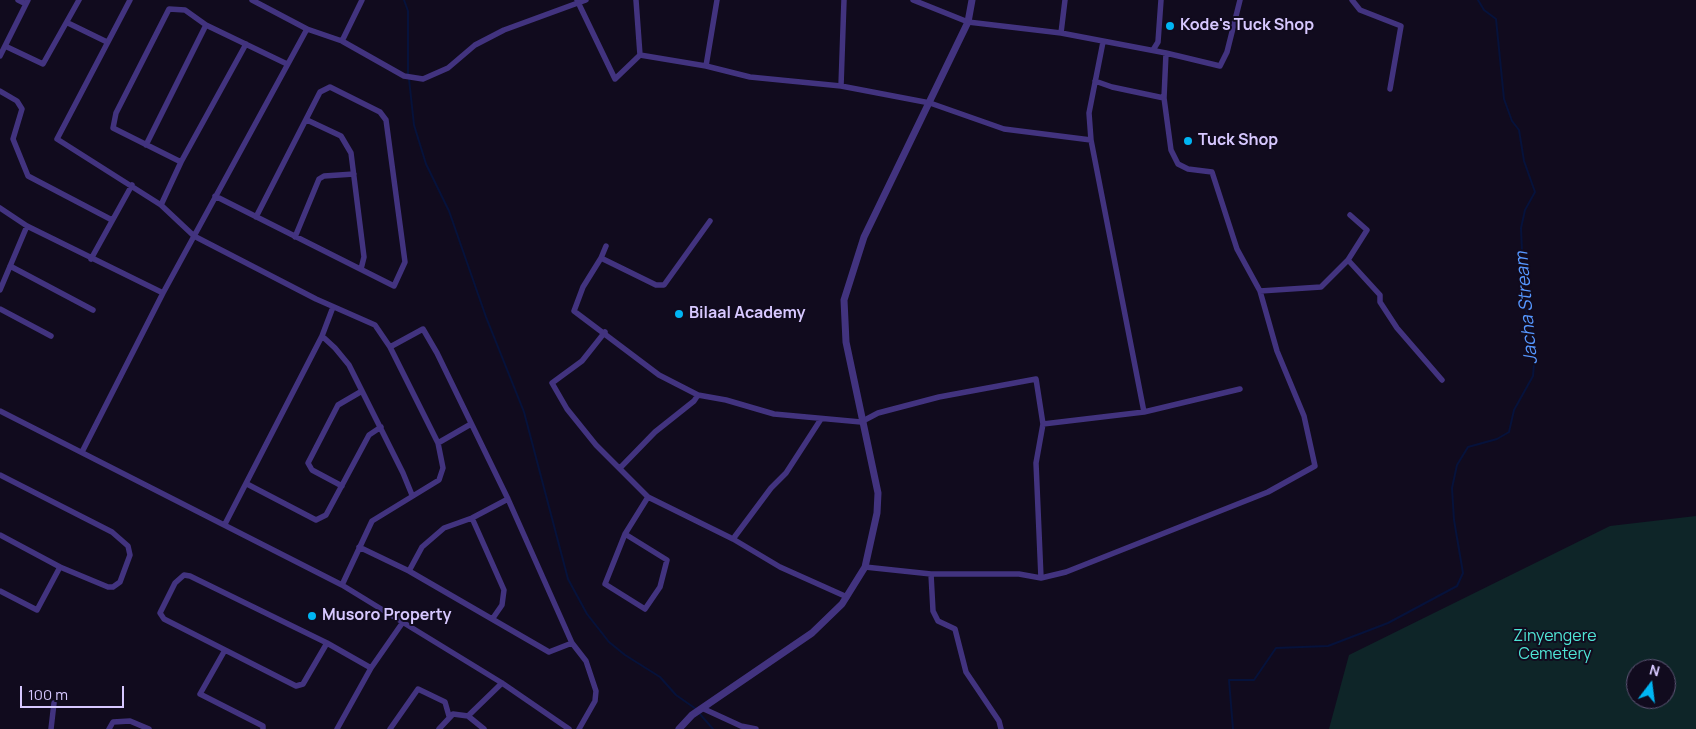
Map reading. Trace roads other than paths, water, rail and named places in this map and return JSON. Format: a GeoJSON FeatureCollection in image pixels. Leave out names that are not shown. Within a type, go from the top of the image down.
{"type":"FeatureCollection","features":[{"type":"Feature","properties":{"kind":"street"},"geometry":{"type":"LineString","coordinates":[[0,56],[27,2],[18,0]]}},
{"type":"Feature","properties":{"kind":"street"},"geometry":{"type":"LineString","coordinates":[[5,46],[43,64],[68,23],[79,0]]}},
{"type":"Feature","properties":{"kind":"street"},"geometry":{"type":"LineString","coordinates":[[130,0],[57,139],[161,205],[194,236],[332,307],[375,325],[390,347],[438,443],[444,468],[439,480],[372,520],[342,585]]}},
{"type":"Feature","properties":{"kind":"street"},"geometry":{"type":"LineString","coordinates":[[252,0],[307,29],[342,42],[404,76],[423,79],[448,68],[475,45],[504,30],[586,0]]}},
{"type":"Feature","properties":{"kind":"street"},"geometry":{"type":"LineString","coordinates":[[342,42],[362,0]]}},
{"type":"Feature","properties":{"kind":"street"},"geometry":{"type":"LineString","coordinates":[[636,0],[640,55]]}},
{"type":"Feature","properties":{"kind":"street"},"geometry":{"type":"LineString","coordinates":[[706,66],[717,0]]}},
{"type":"Feature","properties":{"kind":"street"},"geometry":{"type":"LineString","coordinates":[[841,86],[844,0]]}},
{"type":"Feature","properties":{"kind":"street"},"geometry":{"type":"LineString","coordinates":[[913,0],[968,22],[1061,33],[1153,50],[1220,66],[1226,52],[1240,0]]}},
{"type":"Feature","properties":{"kind":"street"},"geometry":{"type":"LineString","coordinates":[[679,729],[692,715],[704,709],[812,633],[847,598],[865,567],[877,513],[878,493],[861,422],[846,342],[844,300],[864,237],[968,22],[972,0]]}},
{"type":"Feature","properties":{"kind":"street"},"geometry":{"type":"LineString","coordinates":[[1061,33],[1065,0]]}},
{"type":"Feature","properties":{"kind":"street"},"geometry":{"type":"LineString","coordinates":[[1153,50],[1158,42],[1161,0]]}},
{"type":"Feature","properties":{"kind":"street"},"geometry":{"type":"LineString","coordinates":[[1352,0],[1360,10],[1401,26],[1390,89]]}},
{"type":"Feature","properties":{"kind":"street"},"geometry":{"type":"LineString","coordinates":[[578,2],[615,79],[640,55]]}},
{"type":"Feature","properties":{"kind":"street"},"geometry":{"type":"LineString","coordinates":[[181,162],[113,128],[116,113],[169,9],[185,10],[206,25],[288,64]]}},
{"type":"Feature","properties":{"kind":"street"},"geometry":{"type":"LineString","coordinates":[[68,23],[107,42]]}},
{"type":"Feature","properties":{"kind":"street"},"geometry":{"type":"LineString","coordinates":[[146,145],[206,25]]}},
{"type":"Feature","properties":{"kind":"street"},"geometry":{"type":"LineString","coordinates":[[82,452],[163,293],[307,29]]}},
{"type":"Feature","properties":{"kind":"street"},"geometry":{"type":"LineString","coordinates":[[1103,42],[1089,113],[1090,140],[1144,412]]}},
{"type":"Feature","properties":{"kind":"street"},"geometry":{"type":"LineString","coordinates":[[161,205],[181,162],[246,44]]}},
{"type":"Feature","properties":{"kind":"street"},"geometry":{"type":"LineString","coordinates":[[865,567],[931,574],[1019,574],[1041,578],[1066,572],[1268,492],[1315,466],[1304,416],[1277,351],[1260,291],[1238,249],[1212,172],[1188,169],[1178,164],[1172,150],[1164,98],[1166,53]]}},
{"type":"Feature","properties":{"kind":"street"},"geometry":{"type":"LineString","coordinates":[[640,55],[706,66],[750,77],[841,86],[930,104],[1004,129],[1090,140]]}},
{"type":"Feature","properties":{"kind":"street"},"geometry":{"type":"LineString","coordinates":[[1095,81],[1112,87],[1164,98]]}},
{"type":"Feature","properties":{"kind":"street"},"geometry":{"type":"LineString","coordinates":[[215,196],[295,237],[394,286],[406,262],[386,120],[380,112],[330,87],[320,92],[256,217]]}},
{"type":"Feature","properties":{"kind":"street"},"geometry":{"type":"LineString","coordinates":[[0,91],[17,101],[22,109],[13,140],[28,176],[112,220]]}},
{"type":"Feature","properties":{"kind":"street"},"geometry":{"type":"LineString","coordinates":[[307,120],[341,136],[351,153],[364,257],[361,269]]}},
{"type":"Feature","properties":{"kind":"street"},"geometry":{"type":"LineString","coordinates":[[295,237],[320,179],[324,176],[354,174]]}},
{"type":"Feature","properties":{"kind":"street"},"geometry":{"type":"LineString","coordinates":[[91,258],[132,185]]}},
{"type":"Feature","properties":{"kind":"street"},"geometry":{"type":"LineString","coordinates":[[0,208],[27,226],[163,293]]}},
{"type":"Feature","properties":{"kind":"street"},"geometry":{"type":"LineString","coordinates":[[1260,291],[1321,287],[1348,260],[1367,230],[1350,215]]}},
{"type":"Feature","properties":{"kind":"street"},"geometry":{"type":"LineString","coordinates":[[601,258],[656,285],[664,285],[710,220]]}},
{"type":"Feature","properties":{"kind":"street"},"geometry":{"type":"LineString","coordinates":[[0,290],[27,226]]}},
{"type":"Feature","properties":{"kind":"street"},"geometry":{"type":"LineString","coordinates":[[606,246],[574,310],[659,375],[698,395],[726,400],[774,414],[861,422],[878,413],[939,397],[1036,379],[1043,424],[1036,463],[1041,578]]}},
{"type":"Feature","properties":{"kind":"street"},"geometry":{"type":"LineString","coordinates":[[1348,260],[1380,295],[1380,302],[1397,328],[1442,380]]}},
{"type":"Feature","properties":{"kind":"street"},"geometry":{"type":"LineString","coordinates":[[10,266],[93,310]]}},
{"type":"Feature","properties":{"kind":"street"},"geometry":{"type":"LineString","coordinates":[[225,524],[322,336],[332,307]]}},
{"type":"Feature","properties":{"kind":"street"},"geometry":{"type":"LineString","coordinates":[[0,309],[51,336]]}},
{"type":"Feature","properties":{"kind":"street"},"geometry":{"type":"LineString","coordinates":[[390,347],[423,329],[438,353],[508,499],[572,643],[586,661],[596,691],[596,701],[579,729]]}},
{"type":"Feature","properties":{"kind":"street"},"geometry":{"type":"LineString","coordinates":[[604,332],[582,361],[552,383],[575,421],[648,497],[733,539],[780,567],[847,598]]}},
{"type":"Feature","properties":{"kind":"street"},"geometry":{"type":"LineString","coordinates":[[322,336],[349,365],[381,427],[412,495]]}},
{"type":"Feature","properties":{"kind":"street"},"geometry":{"type":"LineString","coordinates":[[1043,424],[1144,412],[1240,389]]}},
{"type":"Feature","properties":{"kind":"street"},"geometry":{"type":"LineString","coordinates":[[342,486],[312,470],[308,463],[338,405],[362,391]]}},
{"type":"Feature","properties":{"kind":"street"},"geometry":{"type":"LineString","coordinates":[[620,468],[655,432],[694,401],[698,395]]}},
{"type":"Feature","properties":{"kind":"street"},"geometry":{"type":"LineString","coordinates":[[0,411],[342,585],[502,683],[569,729]]}},
{"type":"Feature","properties":{"kind":"street"},"geometry":{"type":"LineString","coordinates":[[733,539],[771,488],[786,473],[821,419]]}},
{"type":"Feature","properties":{"kind":"street"},"geometry":{"type":"LineString","coordinates":[[438,443],[471,424]]}},
{"type":"Feature","properties":{"kind":"street"},"geometry":{"type":"LineString","coordinates":[[247,484],[316,520],[326,515],[369,435],[381,427]]}},
{"type":"Feature","properties":{"kind":"street"},"geometry":{"type":"LineString","coordinates":[[0,475],[112,532],[128,546],[130,555],[120,582],[113,587],[108,587],[60,567],[0,535]]}},
{"type":"Feature","properties":{"kind":"street"},"geometry":{"type":"LineString","coordinates":[[625,534],[667,560],[660,587],[644,609],[605,584],[625,534],[648,497]]}},
{"type":"Feature","properties":{"kind":"street"},"geometry":{"type":"LineString","coordinates":[[410,571],[422,547],[444,528],[472,518],[508,499]]}},
{"type":"Feature","properties":{"kind":"street"},"geometry":{"type":"LineString","coordinates":[[472,518],[504,590],[502,605],[493,618]]}},
{"type":"Feature","properties":{"kind":"street"},"geometry":{"type":"LineString","coordinates":[[359,547],[410,571],[549,652],[572,643]]}},
{"type":"Feature","properties":{"kind":"street"},"geometry":{"type":"LineString","coordinates":[[0,591],[36,610],[60,567]]}},
{"type":"Feature","properties":{"kind":"street"},"geometry":{"type":"LineString","coordinates":[[931,574],[934,611],[938,621],[955,629],[966,672],[999,721],[1001,729]]}},
{"type":"Feature","properties":{"kind":"street"},"geometry":{"type":"LineString","coordinates":[[327,643],[303,684],[296,686],[164,619],[160,613],[175,583],[184,575],[327,643],[371,668]]}},
{"type":"Feature","properties":{"kind":"street"},"geometry":{"type":"LineString","coordinates":[[337,729],[371,668],[403,622]]}},
{"type":"Feature","properties":{"kind":"street"},"geometry":{"type":"LineString","coordinates":[[225,650],[200,694],[262,726],[263,729]]}},
{"type":"Feature","properties":{"kind":"street"},"geometry":{"type":"LineString","coordinates":[[468,716],[502,683]]}},
{"type":"Feature","properties":{"kind":"street"},"geometry":{"type":"LineString","coordinates":[[390,729],[418,689],[445,702],[449,716]]}},
{"type":"Feature","properties":{"kind":"street"},"geometry":{"type":"LineString","coordinates":[[51,729],[54,703]]}},
{"type":"Feature","properties":{"kind":"street"},"geometry":{"type":"LineString","coordinates":[[704,709],[741,726],[756,729]]}},
{"type":"Feature","properties":{"kind":"street"},"geometry":{"type":"LineString","coordinates":[[439,729],[449,716],[453,714],[468,716],[484,729]]}},
{"type":"Feature","properties":{"kind":"street"},"geometry":{"type":"LineString","coordinates":[[109,729],[113,722],[130,721],[149,729]]}},
{"type":"Feature","properties":{"kind":"waterway"},"geometry":{"type":"LineString","coordinates":[[404,0],[408,11],[408,74]]}},
{"type":"Feature","properties":{"kind":"waterway","name":"Jacha Stream"},"geometry":{"type":"LineString","coordinates":[[1233,729],[1229,680],[1254,680],[1276,648],[1328,646],[1388,623],[1457,586],[1463,573],[1454,520],[1452,488],[1457,465],[1468,447],[1497,439],[1509,432],[1514,410],[1533,376],[1535,351],[1524,299],[1521,228],[1525,210],[1535,192],[1524,161],[1519,130],[1512,121],[1504,99],[1496,19],[1484,10],[1478,0]]}},
{"type":"Feature","properties":{"kind":"waterway"},"geometry":{"type":"LineString","coordinates":[[409,79],[414,125],[426,164],[449,211],[486,317],[524,412],[568,579],[587,614],[609,642],[625,655],[660,677],[676,695],[696,709]]}},
{"type":"Feature","properties":{"kind":"waterway"},"geometry":{"type":"LineString","coordinates":[[699,713],[713,729]]}},
{"type":"Feature","properties":{"kind":"place","name":"Kode's Tuck Shop"},"geometry":{"type":"Point","coordinates":[1170,26]}},
{"type":"Feature","properties":{"kind":"place","name":"Tuck Shop"},"geometry":{"type":"Point","coordinates":[1188,141]}},
{"type":"Feature","properties":{"kind":"place","name":"Bilaal Academy"},"geometry":{"type":"Point","coordinates":[679,314]}},
{"type":"Feature","properties":{"kind":"place","name":"Musoro Property"},"geometry":{"type":"Point","coordinates":[312,616]}},
{"type":"Feature","properties":{"kind":"park label","name":"Zinyengere Cemetery"},"geometry":{"type":"Point","coordinates":[1555,646]}}]}
